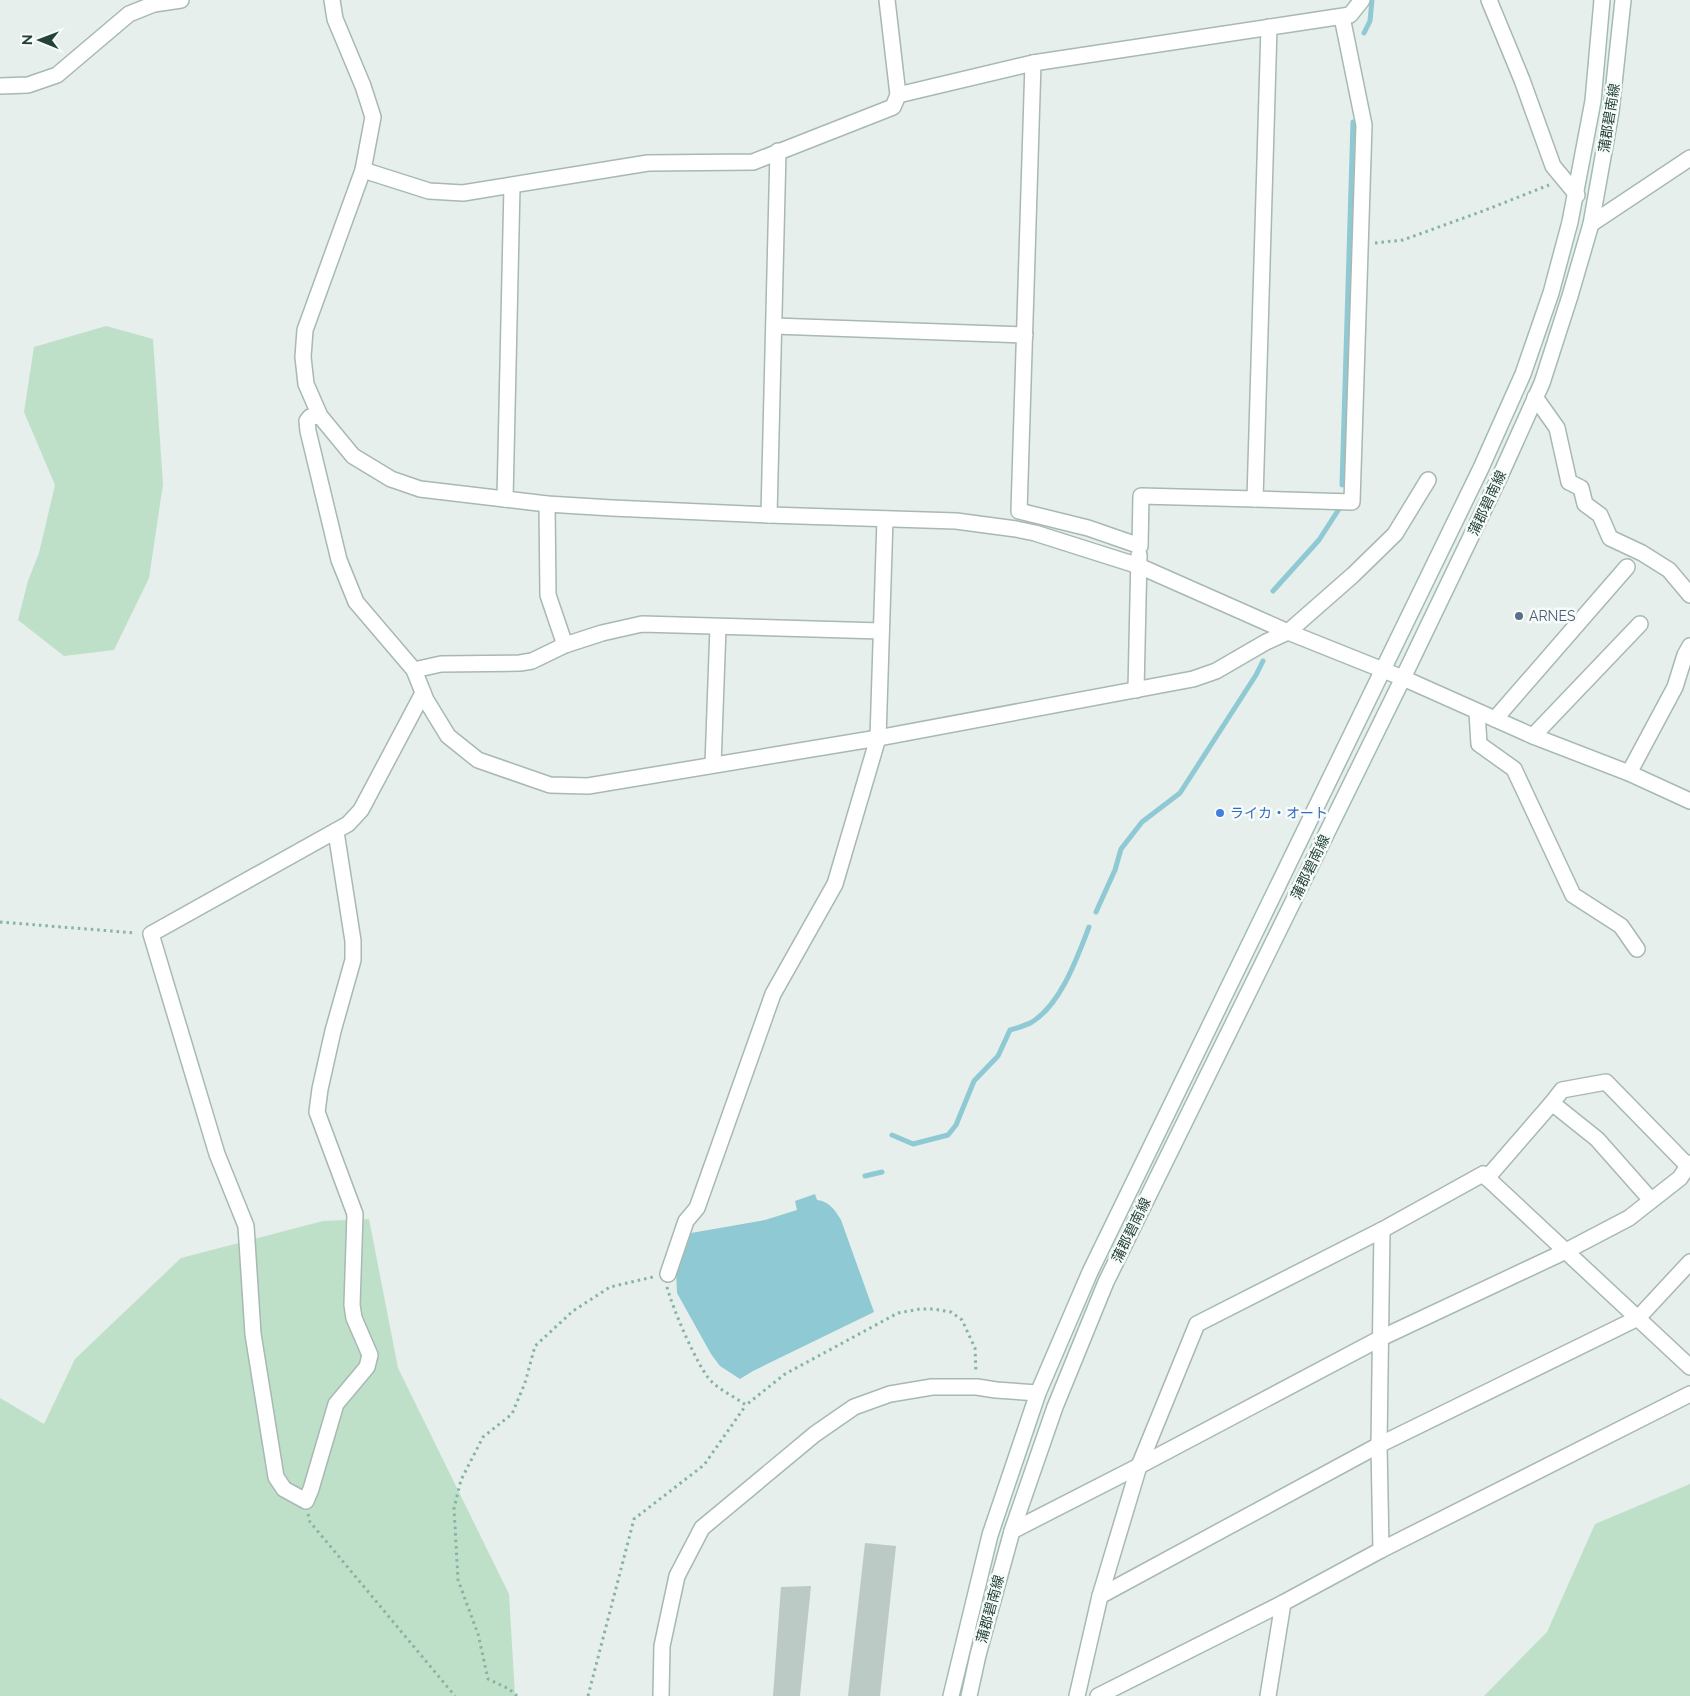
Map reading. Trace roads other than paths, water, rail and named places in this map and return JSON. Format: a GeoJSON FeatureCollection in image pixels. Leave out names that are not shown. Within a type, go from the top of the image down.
{"type":"FeatureCollection","features":[{"type":"Feature","properties":{"kind":"street"},"geometry":{"type":"LineString","coordinates":[[0,86],[28,85],[57,75],[128,14],[154,4],[182,0]]}},
{"type":"Feature","properties":{"kind":"street"},"geometry":{"type":"LineString","coordinates":[[332,0],[335,19],[363,86],[373,117],[364,170],[305,330],[303,357],[306,384],[320,416],[354,456],[391,479],[420,489],[547,504],[768,515],[956,521],[1035,532],[1139,566],[1288,632],[1403,678],[1477,712],[1690,801]]}},
{"type":"Feature","properties":{"kind":"street"},"geometry":{"type":"LineString","coordinates":[[364,170],[430,190],[463,193],[648,163],[753,162],[893,107],[898,95],[887,0]]}},
{"type":"Feature","properties":{"kind":"street"},"geometry":{"type":"LineString","coordinates":[[898,95],[1033,63],[1342,17],[1350,15],[1362,0]]}},
{"type":"Feature","properties":{"kind":"street"},"geometry":{"type":"LineString","coordinates":[[1489,0],[1522,80],[1553,166],[1577,195]]}},
{"type":"Feature","properties":{"kind":"street","name":"蒲郡碧南線"},"geometry":{"type":"LineString","coordinates":[[950,1696],[990,1535],[1038,1393],[1095,1263],[1481,468],[1523,374],[1551,293],[1577,195],[1593,101],[1602,0]]}},
{"type":"Feature","properties":{"kind":"street","name":"蒲郡碧南線"},"geometry":{"type":"LineString","coordinates":[[969,1696],[978,1655],[1012,1530],[1055,1407],[1106,1282],[1403,678],[1501,474],[1542,383],[1570,296],[1590,224],[1611,112],[1623,0]]}},
{"type":"Feature","properties":{"kind":"street"},"geometry":{"type":"LineString","coordinates":[[1136,690],[1141,496],[1352,502],[1364,125],[1342,17]]}},
{"type":"Feature","properties":{"kind":"street"},"geometry":{"type":"LineString","coordinates":[[1255,499],[1269,28]]}},
{"type":"Feature","properties":{"kind":"street"},"geometry":{"type":"LineString","coordinates":[[1033,63],[1019,511],[1088,528],[1140,546]]}},
{"type":"Feature","properties":{"kind":"street"},"geometry":{"type":"LineString","coordinates":[[768,515],[778,152]]}},
{"type":"Feature","properties":{"kind":"street"},"geometry":{"type":"LineString","coordinates":[[1590,224],[1690,158]]}},
{"type":"Feature","properties":{"kind":"street"},"geometry":{"type":"LineString","coordinates":[[505,499],[512,186]]}},
{"type":"Feature","properties":{"kind":"street"},"geometry":{"type":"LineString","coordinates":[[774,326],[1025,335]]}},
{"type":"Feature","properties":{"kind":"street"},"geometry":{"type":"LineString","coordinates":[[1535,397],[1556,428],[1569,482],[1582,488],[1585,504],[1600,514],[1610,538],[1642,553],[1669,570],[1690,595]]}},
{"type":"Feature","properties":{"kind":"street"},"geometry":{"type":"LineString","coordinates":[[320,416],[306,421],[340,560],[356,602],[414,670],[424,693],[448,736],[478,760],[550,784],[588,786],[878,738],[1192,679],[1216,671],[1266,642],[1288,632],[1353,575],[1395,534],[1428,480]]}},
{"type":"Feature","properties":{"kind":"street"},"geometry":{"type":"LineString","coordinates":[[547,504],[548,595],[565,645]]}},
{"type":"Feature","properties":{"kind":"street"},"geometry":{"type":"LineString","coordinates":[[668,1274],[686,1221],[698,1208],[774,994],[834,884],[878,738],[885,519]]}},
{"type":"Feature","properties":{"kind":"street"},"geometry":{"type":"LineString","coordinates":[[1495,719],[1627,568]]}},
{"type":"Feature","properties":{"kind":"street"},"geometry":{"type":"LineString","coordinates":[[414,670],[441,664],[520,663],[532,661],[565,645],[602,633],[642,624],[881,631]]}},
{"type":"Feature","properties":{"kind":"street"},"geometry":{"type":"LineString","coordinates":[[1533,736],[1640,624]]}},
{"type":"Feature","properties":{"kind":"street"},"geometry":{"type":"LineString","coordinates":[[713,765],[718,627]]}},
{"type":"Feature","properties":{"kind":"street"},"geometry":{"type":"LineString","coordinates":[[1628,774],[1675,687],[1685,655],[1690,646]]}},
{"type":"Feature","properties":{"kind":"street"},"geometry":{"type":"LineString","coordinates":[[336,832],[353,942],[353,960],[333,1031],[320,1089],[317,1112],[355,1214],[352,1305],[354,1318],[370,1355],[367,1367],[336,1404],[306,1501],[284,1489],[276,1477],[253,1334],[246,1226],[216,1154],[151,934],[348,824],[361,810],[424,693]]}},
{"type":"Feature","properties":{"kind":"street"},"geometry":{"type":"LineString","coordinates":[[1477,712],[1478,744],[1514,769],[1573,895],[1621,926],[1637,949]]}},
{"type":"Feature","properties":{"kind":"street"},"geometry":{"type":"LineString","coordinates":[[1012,1530],[1139,1466],[1381,1338],[1566,1251],[1629,1218],[1680,1178],[1689,1164],[1606,1082],[1562,1090],[1487,1178]]}},
{"type":"Feature","properties":{"kind":"street"},"geometry":{"type":"LineString","coordinates":[[1552,1103],[1597,1139],[1652,1200]]}},
{"type":"Feature","properties":{"kind":"street"},"geometry":{"type":"LineString","coordinates":[[1077,1696],[1100,1596],[1139,1466],[1197,1324],[1382,1230],[1483,1174],[1690,1367]]}},
{"type":"Feature","properties":{"kind":"street"},"geometry":{"type":"LineString","coordinates":[[1381,1550],[1379,1444],[1382,1230]]}},
{"type":"Feature","properties":{"kind":"street"},"geometry":{"type":"LineString","coordinates":[[1100,1596],[1379,1444],[1638,1318],[1690,1262]]}},
{"type":"Feature","properties":{"kind":"street"},"geometry":{"type":"LineString","coordinates":[[661,1696],[662,1646],[677,1576],[702,1528],[815,1434],[854,1407],[890,1394],[932,1387],[977,1387],[1038,1393]]}},
{"type":"Feature","properties":{"kind":"street"},"geometry":{"type":"LineString","coordinates":[[1098,1696],[1690,1394]]}},
{"type":"Feature","properties":{"kind":"street"},"geometry":{"type":"LineString","coordinates":[[1268,1696],[1283,1603]]}},
{"type":"Feature","properties":{"kind":"water"},"geometry":{"type":"Polygon","coordinates":[[[815,1194],[817,1200],[828,1204],[841,1220],[874,1312],[740,1379],[720,1366],[711,1354],[677,1293],[676,1271],[691,1233],[765,1220],[797,1210],[795,1201],[815,1194]]]}},
{"type":"Feature","properties":{"kind":"waterway"},"geometry":{"type":"LineString","coordinates":[[1364,33],[1370,21],[1372,0]]}},
{"type":"Feature","properties":{"kind":"waterway"},"geometry":{"type":"LineString","coordinates":[[1342,485],[1353,122]]}},
{"type":"Feature","properties":{"kind":"waterway"},"geometry":{"type":"LineString","coordinates":[[1273,591],[1319,540],[1339,509]]}},
{"type":"Feature","properties":{"kind":"waterway"},"geometry":{"type":"LineString","coordinates":[[1096,912],[1115,870],[1121,849],[1142,822],[1180,793],[1256,675],[1263,661]]}},
{"type":"Feature","properties":{"kind":"waterway"},"geometry":{"type":"LineString","coordinates":[[892,1135],[913,1144],[948,1135],[956,1125],[974,1081],[998,1056],[1010,1030],[1032,1022],[1042,1014],[1060,992],[1089,927]]}},
{"type":"Feature","properties":{"kind":"waterway"},"geometry":{"type":"LineString","coordinates":[[865,1176],[882,1172]]}},
{"type":"Feature","properties":{"kind":"place","name":"ARNES"},"geometry":{"type":"Point","coordinates":[1519,616]}},
{"type":"Feature","properties":{"kind":"place","name":"ライカ・オート"},"geometry":{"type":"Point","coordinates":[1220,813]}}]}
